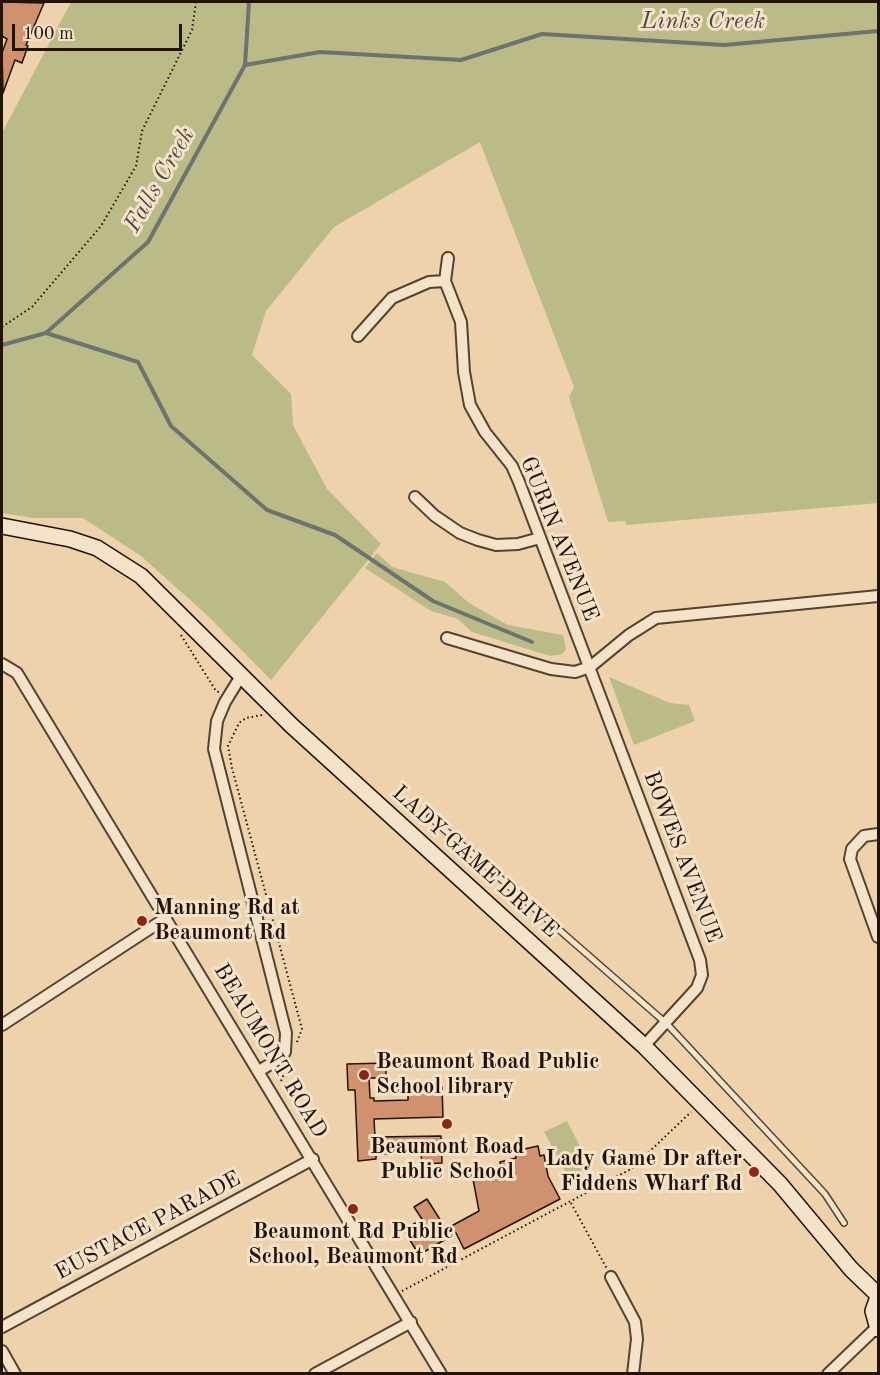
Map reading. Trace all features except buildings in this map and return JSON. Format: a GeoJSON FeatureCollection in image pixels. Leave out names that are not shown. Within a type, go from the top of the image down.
{"type":"FeatureCollection","features":[{"type":"Feature","properties":{"kind":"main road","name":"LADY GAME DRIVE"},"geometry":{"type":"LineString","coordinates":[[2,526],[70,538],[97,548],[141,576],[291,725],[644,1046],[780,1184],[851,1269],[879,1296]]}},
{"type":"Feature","properties":{"kind":"main road"},"geometry":{"type":"LineString","coordinates":[[878,1328],[873,1311],[879,1296]]}},
{"type":"Feature","properties":{"kind":"street","name":"GURIN AVENUE"},"geometry":{"type":"LineString","coordinates":[[448,258],[445,281],[461,322],[464,372],[470,405],[484,432],[512,466],[590,667]]}},
{"type":"Feature","properties":{"kind":"street"},"geometry":{"type":"LineString","coordinates":[[358,336],[392,298],[429,282],[445,281]]}},
{"type":"Feature","properties":{"kind":"street"},"geometry":{"type":"LineString","coordinates":[[415,497],[435,516],[460,533],[478,540],[496,545],[518,544],[540,538]]}},
{"type":"Feature","properties":{"kind":"street"},"geometry":{"type":"LineString","coordinates":[[447,638],[563,671],[575,672],[590,667],[629,635],[656,618],[879,596]]}},
{"type":"Feature","properties":{"kind":"street","name":"BEAUMONT ROAD"},"geometry":{"type":"LineString","coordinates":[[2,664],[17,673],[441,1374]]}},
{"type":"Feature","properties":{"kind":"street","name":"BOWES AVENUE"},"geometry":{"type":"LineString","coordinates":[[590,667],[700,960],[702,975],[697,988],[667,1024],[644,1046]]}},
{"type":"Feature","properties":{"kind":"street"},"geometry":{"type":"LineString","coordinates":[[241,676],[217,721],[214,749],[286,1033],[285,1052],[259,1071]]}},
{"type":"Feature","properties":{"kind":"street"},"geometry":{"type":"LineString","coordinates":[[879,834],[864,836],[852,849],[850,859],[879,937]]}},
{"type":"Feature","properties":{"kind":"street"},"geometry":{"type":"LineString","coordinates":[[2,1025],[166,918]]}},
{"type":"Feature","properties":{"kind":"street","name":"EUSTACE PARADE"},"geometry":{"type":"LineString","coordinates":[[2,1327],[313,1159]]}},
{"type":"Feature","properties":{"kind":"street"},"geometry":{"type":"LineString","coordinates":[[611,1277],[636,1322],[637,1339],[633,1374]]}},
{"type":"Feature","properties":{"kind":"street"},"geometry":{"type":"LineString","coordinates":[[315,1374],[411,1322]]}},
{"type":"Feature","properties":{"kind":"street"},"geometry":{"type":"LineString","coordinates":[[828,1374],[878,1328]]}},
{"type":"Feature","properties":{"kind":"street"},"geometry":{"type":"LineString","coordinates":[[2,1351],[15,1374]]}},
{"type":"Feature","properties":{"kind":"lane","name":"LADY GAME DRIVE"},"geometry":{"type":"LineString","coordinates":[[430,817],[667,1024],[825,1194],[844,1223]]}},
{"type":"Feature","properties":{"kind":"path"},"geometry":{"type":"LineString","coordinates":[[2,327],[32,307],[101,226],[136,166],[142,130],[192,30],[196,2]]}},
{"type":"Feature","properties":{"kind":"path"},"geometry":{"type":"LineString","coordinates":[[175,627],[216,691],[231,692]]}},
{"type":"Feature","properties":{"kind":"path"},"geometry":{"type":"LineString","coordinates":[[255,853],[228,746],[239,723],[246,718],[265,714]]}},
{"type":"Feature","properties":{"kind":"path"},"geometry":{"type":"LineString","coordinates":[[395,1295],[631,1169],[691,1112]]}},
{"type":"Feature","properties":{"kind":"path"},"geometry":{"type":"LineString","coordinates":[[570,1202],[611,1277]]}},
{"type":"Feature","properties":{"kind":"green space"},"geometry":{"type":"Polygon","coordinates":[[[71,2],[878,2],[878,503],[627,525],[625,521],[608,522],[569,397],[574,387],[480,142],[334,227],[266,311],[252,355],[291,394],[293,425],[327,489],[381,544],[271,680],[207,615],[141,556],[83,518],[33,518],[2,513],[2,133],[71,2]]]}},
{"type":"Feature","properties":{"kind":"green space"},"geometry":{"type":"Polygon","coordinates":[[[377,553],[392,567],[445,582],[469,603],[508,625],[563,635],[566,649],[562,654],[550,656],[472,632],[458,619],[431,611],[365,568],[377,553]]]}},
{"type":"Feature","properties":{"kind":"green space"},"geometry":{"type":"Polygon","coordinates":[[[609,677],[670,703],[689,705],[695,721],[634,745],[609,677]]]}},
{"type":"Feature","properties":{"kind":"green space"},"geometry":{"type":"Polygon","coordinates":[[[567,1121],[590,1166],[569,1178],[544,1132],[567,1121]]]}},
{"type":"Feature","properties":{"kind":"waterway","name":"Falls Creek"},"geometry":{"type":"LineString","coordinates":[[2,345],[46,333],[148,242],[245,65],[249,2]]}},
{"type":"Feature","properties":{"kind":"waterway","name":"Links Creek"},"geometry":{"type":"LineString","coordinates":[[245,65],[320,52],[461,60],[542,34],[724,45],[878,31]]}},
{"type":"Feature","properties":{"kind":"waterway"},"geometry":{"type":"LineString","coordinates":[[46,333],[138,362],[171,426],[267,510],[335,535],[433,601],[532,642]]}},
{"type":"Feature","properties":{"kind":"place","name":"Manning Rd at Beaumont Rd"},"geometry":{"type":"Point","coordinates":[142,921]}},
{"type":"Feature","properties":{"kind":"place","name":"Beaumont Road Public School library"},"geometry":{"type":"Point","coordinates":[364,1075]}},
{"type":"Feature","properties":{"kind":"place","name":"Beaumont Road Public School"},"geometry":{"type":"Point","coordinates":[447,1124]}},
{"type":"Feature","properties":{"kind":"place","name":"Lady Game Dr after Fiddens Wharf Rd"},"geometry":{"type":"Point","coordinates":[754,1172]}},
{"type":"Feature","properties":{"kind":"place","name":"Beaumont Rd Public School, Beaumont Rd"},"geometry":{"type":"Point","coordinates":[353,1209]}}]}
